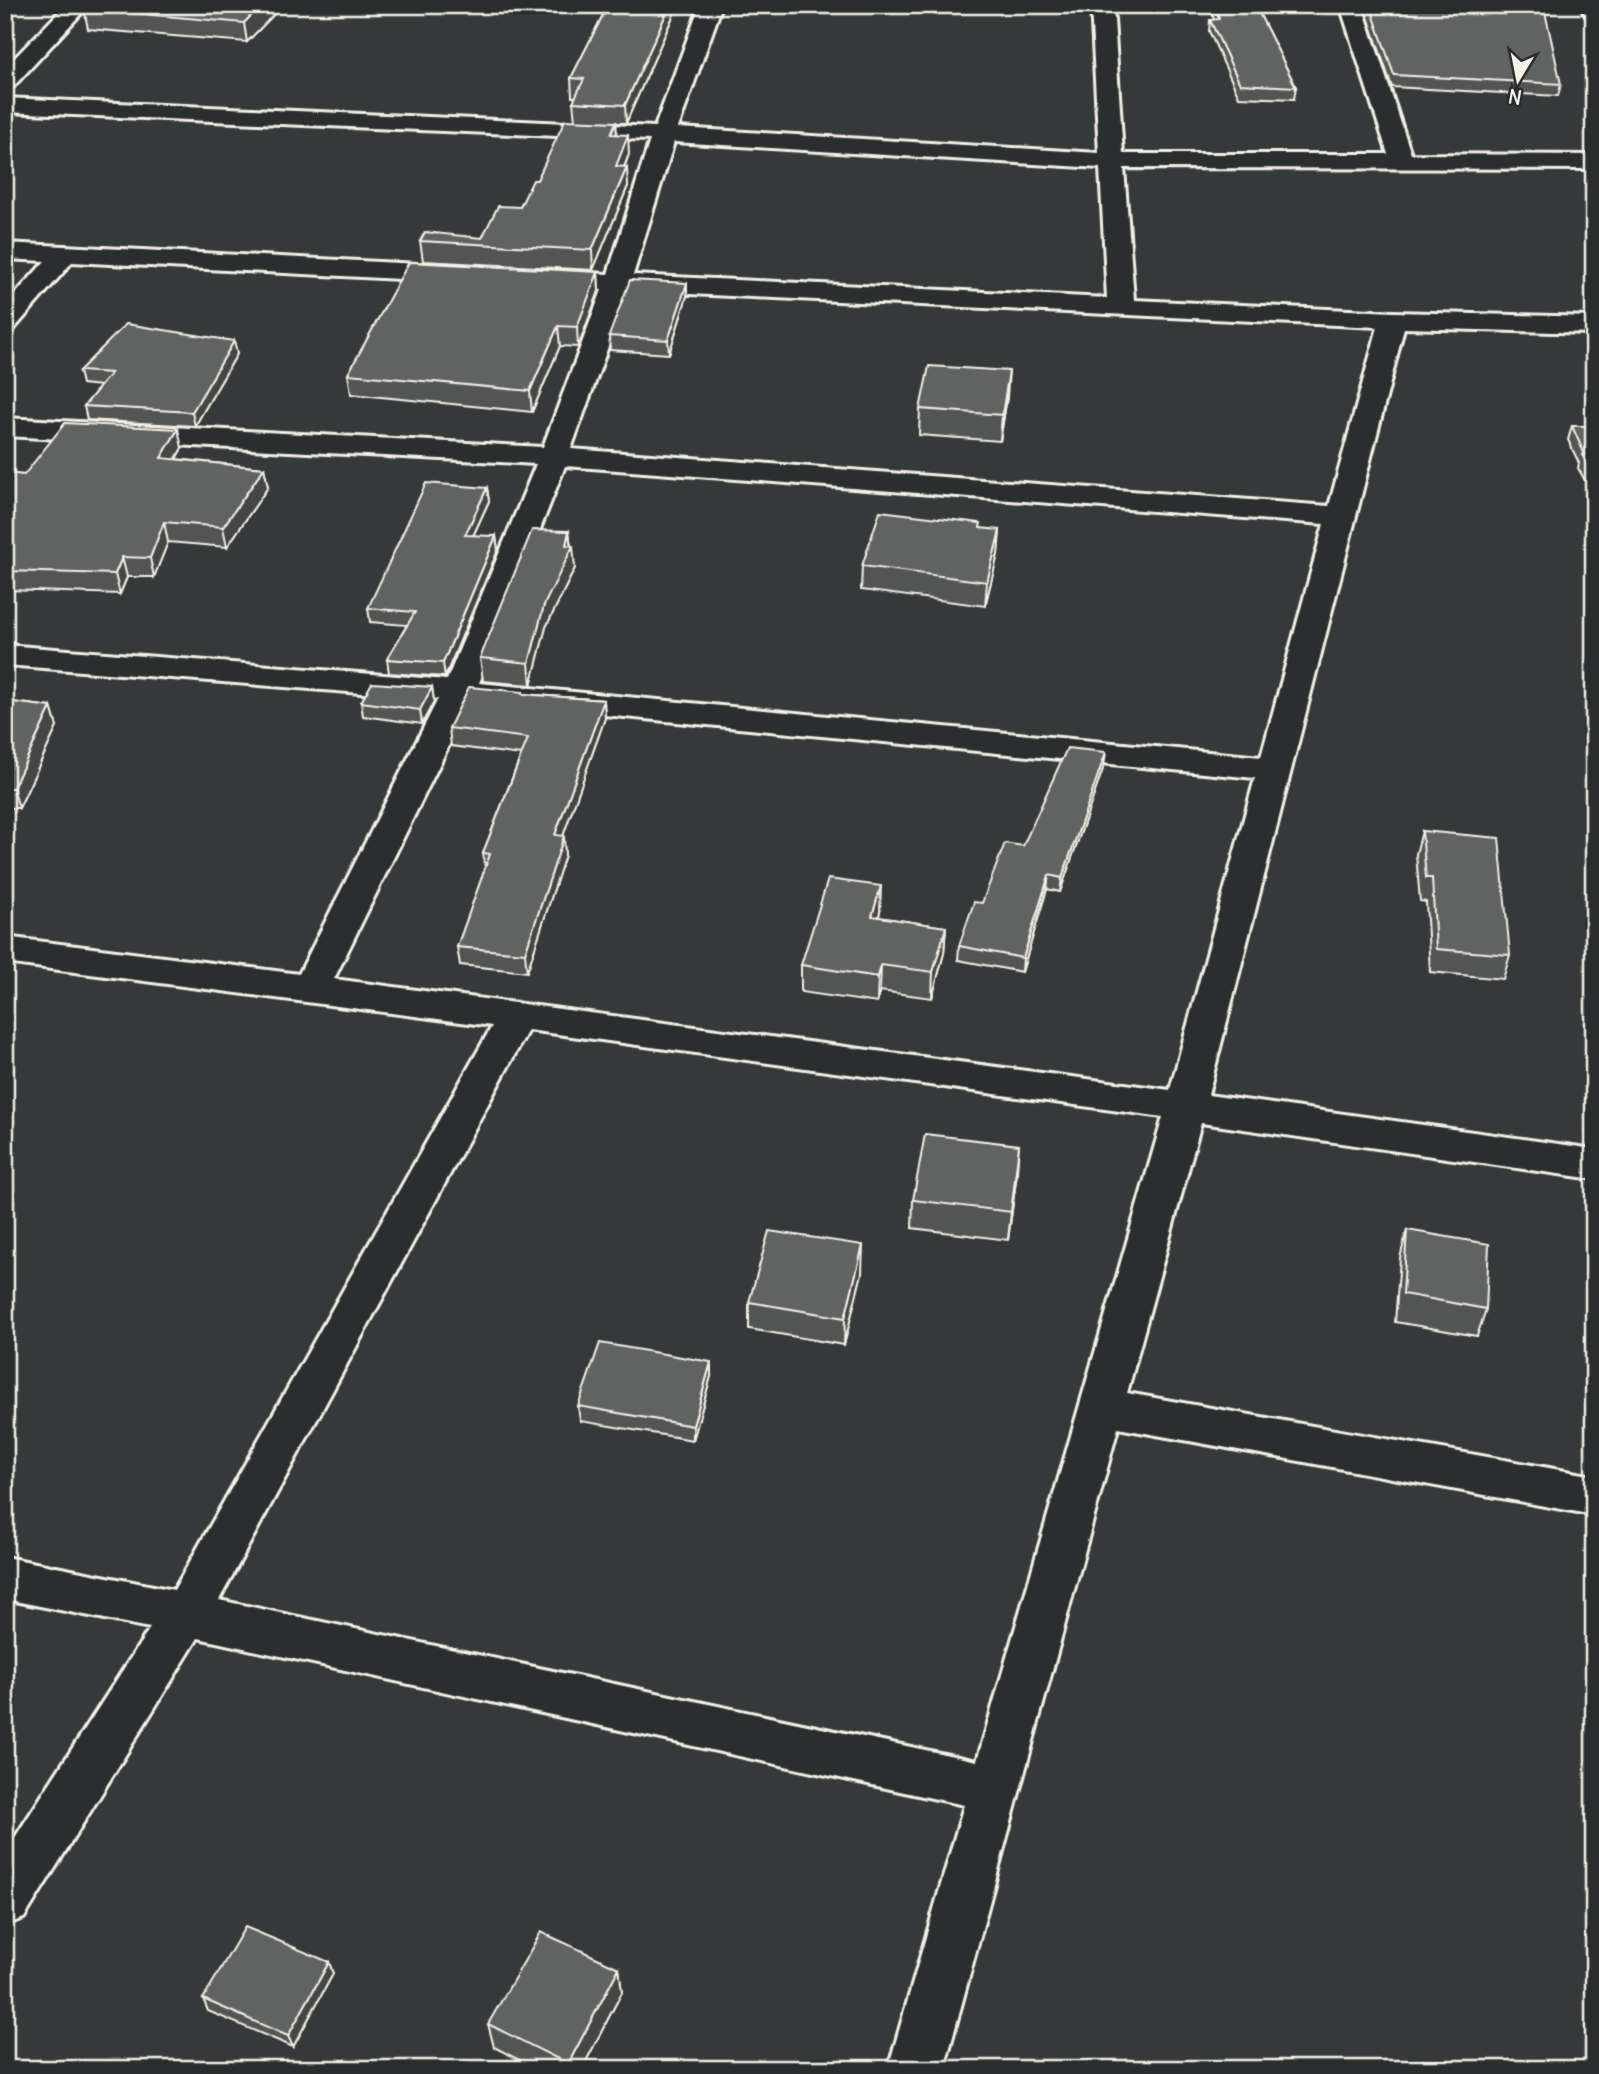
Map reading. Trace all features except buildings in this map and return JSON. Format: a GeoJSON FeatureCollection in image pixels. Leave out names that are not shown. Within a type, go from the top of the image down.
{"type":"FeatureCollection","features":[{"type":"Feature","properties":{"kind":"street"},"geometry":{"type":"LineString","coordinates":[[5,82],[78,5]]}},
{"type":"Feature","properties":{"kind":"street"},"geometry":{"type":"LineString","coordinates":[[311,988],[459,691],[554,456],[618,283],[664,134],[711,5]]}},
{"type":"Feature","properties":{"kind":"street"},"geometry":{"type":"LineString","coordinates":[[1102,5],[1121,307]]}},
{"type":"Feature","properties":{"kind":"street"},"geometry":{"type":"LineString","coordinates":[[1351,5],[1401,159]]}},
{"type":"Feature","properties":{"kind":"street"},"geometry":{"type":"LineString","coordinates":[[1591,5],[1594,11]]}},
{"type":"Feature","properties":{"kind":"street"},"geometry":{"type":"LineString","coordinates":[[5,105],[664,134],[1112,161],[1401,159],[1594,162]]}},
{"type":"Feature","properties":{"kind":"street"},"geometry":{"type":"LineString","coordinates":[[5,251],[480,276]]}},
{"type":"Feature","properties":{"kind":"street"},"geometry":{"type":"LineString","coordinates":[[5,323],[65,254]]}},
{"type":"Feature","properties":{"kind":"street"},"geometry":{"type":"LineString","coordinates":[[521,278],[1393,320],[1594,325]]}},
{"type":"Feature","properties":{"kind":"street"},"geometry":{"type":"LineString","coordinates":[[916,2069],[1186,1105],[1393,320]]}},
{"type":"Feature","properties":{"kind":"street"},"geometry":{"type":"LineString","coordinates":[[5,427],[554,456],[1342,516]]}},
{"type":"Feature","properties":{"kind":"street"},"geometry":{"type":"LineString","coordinates":[[5,655],[459,691],[1275,769]]}},
{"type":"Feature","properties":{"kind":"street"},"geometry":{"type":"LineString","coordinates":[[5,950],[311,988],[1186,1105],[1594,1164]]}},
{"type":"Feature","properties":{"kind":"street"},"geometry":{"type":"LineString","coordinates":[[5,1900],[186,1614],[516,1017]]}},
{"type":"Feature","properties":{"kind":"street"},"geometry":{"type":"LineString","coordinates":[[1101,1407],[1594,1496]]}},
{"type":"Feature","properties":{"kind":"street"},"geometry":{"type":"LineString","coordinates":[[5,1578],[186,1614],[994,1788]]}}]}
